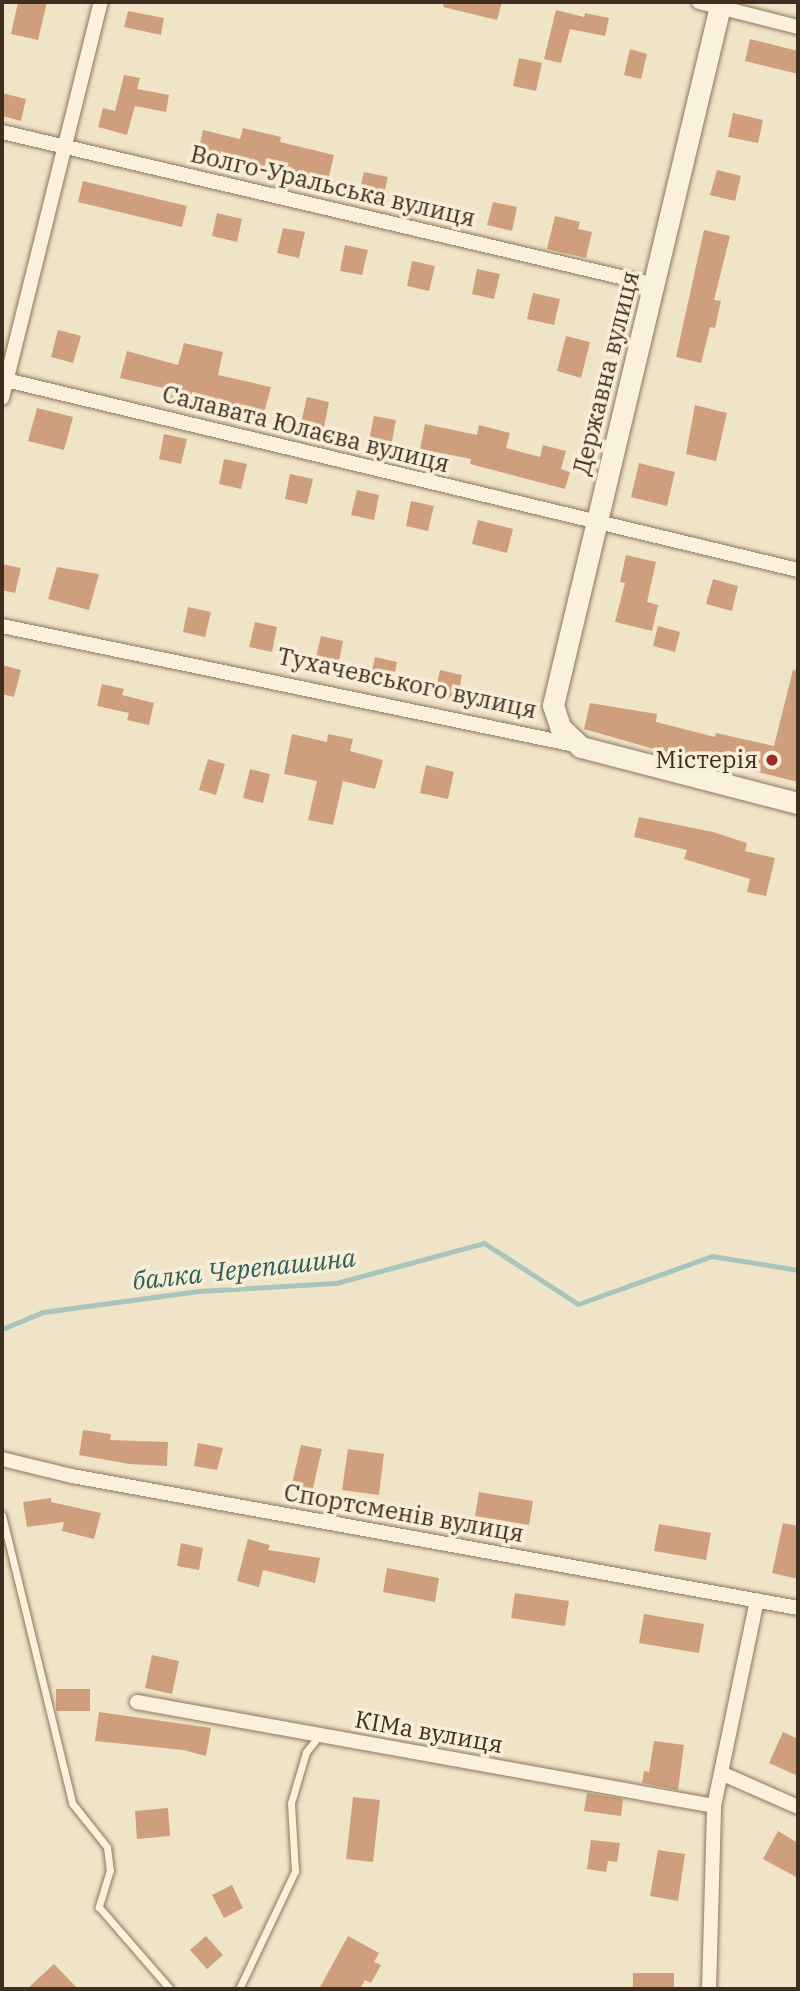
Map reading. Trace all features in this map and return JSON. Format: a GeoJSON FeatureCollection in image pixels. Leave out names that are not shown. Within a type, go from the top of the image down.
{"type":"FeatureCollection","features":[{"type":"Feature","properties":{"kind":"main road","name":"Державна вулиця"},"geometry":{"type":"LineString","coordinates":[[581,747],[561,727],[553,705],[654,285],[714,3]]}},
{"type":"Feature","properties":{"kind":"main road","name":"Тухачевського вулиця"},"geometry":{"type":"LineString","coordinates":[[581,747],[798,803]]}},
{"type":"Feature","properties":{"kind":"street"},"geometry":{"type":"LineString","coordinates":[[2,398],[101,2]]}},
{"type":"Feature","properties":{"kind":"street"},"geometry":{"type":"LineString","coordinates":[[714,3],[798,27]]}},
{"type":"Feature","properties":{"kind":"street","name":"Волго-Уральська вулиця"},"geometry":{"type":"LineString","coordinates":[[2,132],[654,285]]}},
{"type":"Feature","properties":{"kind":"street","name":"Салавата Юлаєва вулиця"},"geometry":{"type":"LineString","coordinates":[[6,380],[798,570]]}},
{"type":"Feature","properties":{"kind":"street","name":"Тухачевського вулиця"},"geometry":{"type":"LineString","coordinates":[[2,626],[581,747]]}},
{"type":"Feature","properties":{"kind":"street","name":"Спортсменів вулиця"},"geometry":{"type":"LineString","coordinates":[[2,1459],[72,1476],[798,1608]]}},
{"type":"Feature","properties":{"kind":"street"},"geometry":{"type":"LineString","coordinates":[[709,1989],[714,1806],[757,1600]]}},
{"type":"Feature","properties":{"kind":"street","name":"КІМа вулиця"},"geometry":{"type":"LineString","coordinates":[[137,1702],[714,1806]]}},
{"type":"Feature","properties":{"kind":"street"},"geometry":{"type":"LineString","coordinates":[[721,1773],[798,1807]]}},
{"type":"Feature","properties":{"kind":"lane"},"geometry":{"type":"LineString","coordinates":[[2,1515],[72,1803],[107,1847],[110,1870],[99,1907],[170,1989]]}},
{"type":"Feature","properties":{"kind":"lane"},"geometry":{"type":"LineString","coordinates":[[239,1989],[295,1871],[291,1803],[306,1752],[320,1736]]}},
{"type":"Feature","properties":{"kind":"building"},"geometry":{"type":"Polygon","coordinates":[[[18,2],[47,2],[38,40],[11,34],[18,2]]]}},
{"type":"Feature","properties":{"kind":"building"},"geometry":{"type":"Polygon","coordinates":[[[444,2],[502,2],[497,20],[443,7],[444,2]]]}},
{"type":"Feature","properties":{"kind":"building"},"geometry":{"type":"Polygon","coordinates":[[[556,10],[584,17],[585,13],[609,18],[605,36],[570,29],[561,63],[544,59],[556,10]]]}},
{"type":"Feature","properties":{"kind":"building"},"geometry":{"type":"Polygon","coordinates":[[[128,11],[164,18],[161,35],[124,27],[128,11]]]}},
{"type":"Feature","properties":{"kind":"building"},"geometry":{"type":"Polygon","coordinates":[[[750,39],[798,51],[798,74],[745,61],[750,39]]]}},
{"type":"Feature","properties":{"kind":"building"},"geometry":{"type":"Polygon","coordinates":[[[630,49],[647,54],[641,79],[624,75],[630,49]]]}},
{"type":"Feature","properties":{"kind":"building"},"geometry":{"type":"Polygon","coordinates":[[[519,58],[542,63],[536,91],[513,86],[519,58]]]}},
{"type":"Feature","properties":{"kind":"building"},"geometry":{"type":"Polygon","coordinates":[[[124,75],[140,78],[137,89],[169,95],[166,112],[135,106],[127,135],[98,127],[103,108],[115,111],[124,75]]]}},
{"type":"Feature","properties":{"kind":"building"},"geometry":{"type":"Polygon","coordinates":[[[2,93],[26,99],[21,121],[2,116],[2,93]]]}},
{"type":"Feature","properties":{"kind":"building"},"geometry":{"type":"Polygon","coordinates":[[[733,113],[763,120],[758,143],[728,137],[733,113]]]}},
{"type":"Feature","properties":{"kind":"building"},"geometry":{"type":"Polygon","coordinates":[[[243,128],[281,137],[280,142],[334,155],[327,184],[198,153],[203,130],[240,139],[243,128]]]}},
{"type":"Feature","properties":{"kind":"building"},"geometry":{"type":"Polygon","coordinates":[[[717,170],[741,176],[735,201],[710,195],[717,170]]]}},
{"type":"Feature","properties":{"kind":"building"},"geometry":{"type":"Polygon","coordinates":[[[364,172],[388,177],[383,198],[359,192],[364,172]]]}},
{"type":"Feature","properties":{"kind":"building"},"geometry":{"type":"Polygon","coordinates":[[[83,181],[187,206],[182,227],[78,202],[83,181]]]}},
{"type":"Feature","properties":{"kind":"building"},"geometry":{"type":"Polygon","coordinates":[[[493,202],[517,207],[512,231],[487,225],[493,202]]]}},
{"type":"Feature","properties":{"kind":"building"},"geometry":{"type":"Polygon","coordinates":[[[217,213],[242,219],[237,242],[212,236],[217,213]]]}},
{"type":"Feature","properties":{"kind":"building"},"geometry":{"type":"Polygon","coordinates":[[[555,216],[580,222],[578,229],[592,232],[586,258],[547,249],[555,216]]]}},
{"type":"Feature","properties":{"kind":"building"},"geometry":{"type":"Polygon","coordinates":[[[283,228],[305,232],[299,258],[277,253],[283,228]]]}},
{"type":"Feature","properties":{"kind":"building"},"geometry":{"type":"Polygon","coordinates":[[[704,230],[730,236],[714,300],[721,301],[715,328],[710,327],[701,363],[676,357],[704,230]]]}},
{"type":"Feature","properties":{"kind":"building"},"geometry":{"type":"Polygon","coordinates":[[[345,245],[368,250],[362,275],[340,271],[345,245]]]}},
{"type":"Feature","properties":{"kind":"building"},"geometry":{"type":"Polygon","coordinates":[[[412,261],[435,266],[429,291],[407,286],[412,261]]]}},
{"type":"Feature","properties":{"kind":"building"},"geometry":{"type":"Polygon","coordinates":[[[477,269],[500,274],[494,299],[472,294],[477,269]]]}},
{"type":"Feature","properties":{"kind":"building"},"geometry":{"type":"Polygon","coordinates":[[[533,293],[560,299],[554,325],[527,319],[533,293]]]}},
{"type":"Feature","properties":{"kind":"building"},"geometry":{"type":"Polygon","coordinates":[[[58,330],[81,336],[73,363],[51,357],[58,330]]]}},
{"type":"Feature","properties":{"kind":"building"},"geometry":{"type":"Polygon","coordinates":[[[566,336],[590,342],[581,378],[557,371],[566,336]]]}},
{"type":"Feature","properties":{"kind":"building"},"geometry":{"type":"Polygon","coordinates":[[[184,343],[223,352],[218,375],[271,387],[264,413],[211,401],[209,409],[170,400],[172,390],[120,378],[127,351],[178,365],[184,343]]]}},
{"type":"Feature","properties":{"kind":"building"},"geometry":{"type":"Polygon","coordinates":[[[307,397],[329,402],[324,427],[301,423],[307,397]]]}},
{"type":"Feature","properties":{"kind":"building"},"geometry":{"type":"Polygon","coordinates":[[[695,405],[727,413],[716,461],[686,454],[695,405]]]}},
{"type":"Feature","properties":{"kind":"building"},"geometry":{"type":"Polygon","coordinates":[[[37,408],[73,417],[64,450],[28,441],[37,408]]]}},
{"type":"Feature","properties":{"kind":"building"},"geometry":{"type":"Polygon","coordinates":[[[374,416],[396,420],[391,446],[369,441],[374,416]]]}},
{"type":"Feature","properties":{"kind":"building"},"geometry":{"type":"Polygon","coordinates":[[[425,424],[477,435],[479,425],[510,433],[506,448],[540,457],[543,445],[566,451],[561,469],[570,472],[565,489],[470,464],[471,459],[420,449],[425,424]]]}},
{"type":"Feature","properties":{"kind":"building"},"geometry":{"type":"Polygon","coordinates":[[[164,434],[187,439],[181,464],[159,459],[164,434]]]}},
{"type":"Feature","properties":{"kind":"building"},"geometry":{"type":"Polygon","coordinates":[[[224,459],[247,464],[241,489],[219,484],[224,459]]]}},
{"type":"Feature","properties":{"kind":"building"},"geometry":{"type":"Polygon","coordinates":[[[639,463],[675,472],[667,506],[631,497],[639,463]]]}},
{"type":"Feature","properties":{"kind":"building"},"geometry":{"type":"Polygon","coordinates":[[[290,474],[313,479],[307,504],[285,499],[290,474]]]}},
{"type":"Feature","properties":{"kind":"building"},"geometry":{"type":"Polygon","coordinates":[[[357,490],[379,495],[374,520],[351,515],[357,490]]]}},
{"type":"Feature","properties":{"kind":"building"},"geometry":{"type":"Polygon","coordinates":[[[411,501],[434,506],[428,531],[406,526],[411,501]]]}},
{"type":"Feature","properties":{"kind":"building"},"geometry":{"type":"Polygon","coordinates":[[[478,520],[513,529],[507,553],[472,544],[478,520]]]}},
{"type":"Feature","properties":{"kind":"building"},"geometry":{"type":"Polygon","coordinates":[[[626,555],[656,562],[647,602],[658,605],[652,631],[615,622],[625,583],[620,582],[626,555]]]}},
{"type":"Feature","properties":{"kind":"building"},"geometry":{"type":"Polygon","coordinates":[[[2,564],[21,568],[15,593],[2,590],[2,564]]]}},
{"type":"Feature","properties":{"kind":"building"},"geometry":{"type":"Polygon","coordinates":[[[57,567],[99,574],[89,610],[48,599],[57,567]]]}},
{"type":"Feature","properties":{"kind":"building"},"geometry":{"type":"Polygon","coordinates":[[[713,579],[738,586],[732,611],[706,604],[713,579]]]}},
{"type":"Feature","properties":{"kind":"building"},"geometry":{"type":"Polygon","coordinates":[[[188,607],[211,612],[205,637],[183,632],[188,607]]]}},
{"type":"Feature","properties":{"kind":"building"},"geometry":{"type":"Polygon","coordinates":[[[255,622],[277,627],[272,652],[249,647],[255,622]]]}},
{"type":"Feature","properties":{"kind":"building"},"geometry":{"type":"Polygon","coordinates":[[[658,626],[680,632],[675,652],[653,646],[658,626]]]}},
{"type":"Feature","properties":{"kind":"building"},"geometry":{"type":"Polygon","coordinates":[[[321,636],[343,641],[338,666],[315,661],[321,636]]]}},
{"type":"Feature","properties":{"kind":"building"},"geometry":{"type":"Polygon","coordinates":[[[375,657],[397,662],[392,687],[370,682],[375,657]]]}},
{"type":"Feature","properties":{"kind":"building"},"geometry":{"type":"Polygon","coordinates":[[[2,665],[21,670],[14,697],[2,694],[2,665]]]}},
{"type":"Feature","properties":{"kind":"building"},"geometry":{"type":"Polygon","coordinates":[[[440,670],[462,675],[457,700],[434,696],[440,670]]]}},
{"type":"Feature","properties":{"kind":"building"},"geometry":{"type":"Polygon","coordinates":[[[793,670],[798,671],[798,782],[697,757],[696,761],[584,729],[590,703],[657,714],[656,722],[715,737],[716,733],[774,746],[793,670]]]}},
{"type":"Feature","properties":{"kind":"building"},"geometry":{"type":"Polygon","coordinates":[[[102,684],[124,689],[122,695],[154,703],[149,725],[127,720],[129,713],[97,706],[102,684]]]}},
{"type":"Feature","properties":{"kind":"building"},"geometry":{"type":"Polygon","coordinates":[[[292,734],[327,742],[328,734],[353,739],[350,751],[383,760],[375,789],[343,781],[333,825],[308,820],[317,781],[284,774],[292,734]]]}},
{"type":"Feature","properties":{"kind":"building"},"geometry":{"type":"Polygon","coordinates":[[[208,759],[225,764],[216,795],[199,790],[208,759]]]}},
{"type":"Feature","properties":{"kind":"building"},"geometry":{"type":"Polygon","coordinates":[[[426,765],[454,772],[448,799],[420,793],[426,765]]]}},
{"type":"Feature","properties":{"kind":"building"},"geometry":{"type":"Polygon","coordinates":[[[250,769],[270,774],[263,803],[243,798],[250,769]]]}},
{"type":"Feature","properties":{"kind":"building"},"geometry":{"type":"Polygon","coordinates":[[[639,817],[713,832],[747,843],[745,851],[775,858],[766,896],[747,892],[750,879],[684,859],[687,850],[634,837],[639,817]]]}},
{"type":"Feature","properties":{"kind":"building"},"geometry":{"type":"Polygon","coordinates":[[[83,1430],[111,1434],[110,1440],[168,1442],[167,1466],[129,1464],[79,1455],[83,1430]]]}},
{"type":"Feature","properties":{"kind":"building"},"geometry":{"type":"Polygon","coordinates":[[[198,1443],[223,1448],[217,1470],[194,1466],[198,1443]]]}},
{"type":"Feature","properties":{"kind":"building"},"geometry":{"type":"Polygon","coordinates":[[[301,1445],[322,1449],[312,1492],[291,1488],[301,1445]]]}},
{"type":"Feature","properties":{"kind":"building"},"geometry":{"type":"Polygon","coordinates":[[[348,1449],[384,1454],[379,1495],[342,1490],[348,1449]]]}},
{"type":"Feature","properties":{"kind":"building"},"geometry":{"type":"Polygon","coordinates":[[[479,1492],[533,1501],[529,1525],[475,1516],[479,1492]]]}},
{"type":"Feature","properties":{"kind":"building"},"geometry":{"type":"Polygon","coordinates":[[[51,1498],[51,1502],[101,1513],[94,1539],[62,1531],[64,1522],[27,1527],[23,1502],[51,1498]]]}},
{"type":"Feature","properties":{"kind":"building"},"geometry":{"type":"Polygon","coordinates":[[[783,1523],[798,1526],[798,1579],[772,1573],[783,1523]]]}},
{"type":"Feature","properties":{"kind":"building"},"geometry":{"type":"Polygon","coordinates":[[[659,1524],[711,1533],[706,1560],[654,1551],[659,1524]]]}},
{"type":"Feature","properties":{"kind":"building"},"geometry":{"type":"Polygon","coordinates":[[[248,1539],[270,1545],[268,1550],[320,1558],[315,1583],[263,1570],[259,1587],[237,1581],[248,1539]]]}},
{"type":"Feature","properties":{"kind":"building"},"geometry":{"type":"Polygon","coordinates":[[[181,1543],[203,1548],[199,1570],[177,1566],[181,1543]]]}},
{"type":"Feature","properties":{"kind":"building"},"geometry":{"type":"Polygon","coordinates":[[[387,1568],[439,1578],[435,1602],[383,1592],[387,1568]]]}},
{"type":"Feature","properties":{"kind":"building"},"geometry":{"type":"Polygon","coordinates":[[[515,1593],[569,1601],[565,1626],[511,1618],[515,1593]]]}},
{"type":"Feature","properties":{"kind":"building"},"geometry":{"type":"Polygon","coordinates":[[[644,1614],[704,1624],[699,1653],[639,1643],[644,1614]]]}},
{"type":"Feature","properties":{"kind":"building"},"geometry":{"type":"Polygon","coordinates":[[[152,1655],[179,1661],[172,1694],[145,1688],[152,1655]]]}},
{"type":"Feature","properties":{"kind":"building"},"geometry":{"type":"Polygon","coordinates":[[[56,1689],[90,1689],[90,1711],[56,1711],[56,1689]]]}},
{"type":"Feature","properties":{"kind":"building"},"geometry":{"type":"Polygon","coordinates":[[[99,1712],[211,1728],[206,1756],[183,1750],[95,1741],[99,1712]]]}},
{"type":"Feature","properties":{"kind":"building"},"geometry":{"type":"Polygon","coordinates":[[[783,1732],[798,1739],[798,1776],[769,1763],[783,1732]]]}},
{"type":"Feature","properties":{"kind":"building"},"geometry":{"type":"Polygon","coordinates":[[[654,1741],[684,1745],[678,1790],[642,1783],[644,1771],[649,1772],[654,1741]]]}},
{"type":"Feature","properties":{"kind":"building"},"geometry":{"type":"Polygon","coordinates":[[[587,1793],[623,1799],[621,1816],[584,1811],[587,1793]]]}},
{"type":"Feature","properties":{"kind":"building"},"geometry":{"type":"Polygon","coordinates":[[[353,1797],[380,1800],[373,1862],[346,1859],[353,1797]]]}},
{"type":"Feature","properties":{"kind":"building"},"geometry":{"type":"Polygon","coordinates":[[[168,1808],[170,1836],[137,1839],[135,1811],[168,1808]]]}},
{"type":"Feature","properties":{"kind":"building"},"geometry":{"type":"Polygon","coordinates":[[[778,1831],[798,1843],[798,1878],[763,1859],[778,1831]]]}},
{"type":"Feature","properties":{"kind":"building"},"geometry":{"type":"Polygon","coordinates":[[[591,1840],[620,1843],[617,1862],[608,1861],[606,1872],[587,1869],[591,1840]]]}},
{"type":"Feature","properties":{"kind":"building"},"geometry":{"type":"Polygon","coordinates":[[[658,1850],[685,1854],[678,1901],[650,1896],[658,1850]]]}},
{"type":"Feature","properties":{"kind":"building"},"geometry":{"type":"Polygon","coordinates":[[[232,1885],[243,1908],[224,1918],[212,1895],[232,1885]]]}},
{"type":"Feature","properties":{"kind":"building"},"geometry":{"type":"Polygon","coordinates":[[[206,1936],[223,1955],[207,1969],[190,1950],[206,1936]]]}},
{"type":"Feature","properties":{"kind":"building"},"geometry":{"type":"Polygon","coordinates":[[[348,1936],[379,1953],[374,1962],[381,1965],[371,1983],[365,1980],[360,1989],[319,1989],[348,1936]]]}},
{"type":"Feature","properties":{"kind":"building"},"geometry":{"type":"Polygon","coordinates":[[[54,1964],[78,1989],[27,1989],[54,1964]]]}},
{"type":"Feature","properties":{"kind":"building"},"geometry":{"type":"Polygon","coordinates":[[[633,1973],[674,1973],[674,1989],[633,1989],[633,1973]]]}},
{"type":"Feature","properties":{"kind":"waterway","name":"балка Черепашина"},"geometry":{"type":"LineString","coordinates":[[2,1329],[43,1312],[199,1291],[336,1283],[484,1243],[578,1304],[712,1256],[798,1270]]}},
{"type":"Feature","properties":{"kind":"place","name":"Містерія"},"geometry":{"type":"Point","coordinates":[772,760]}}]}
